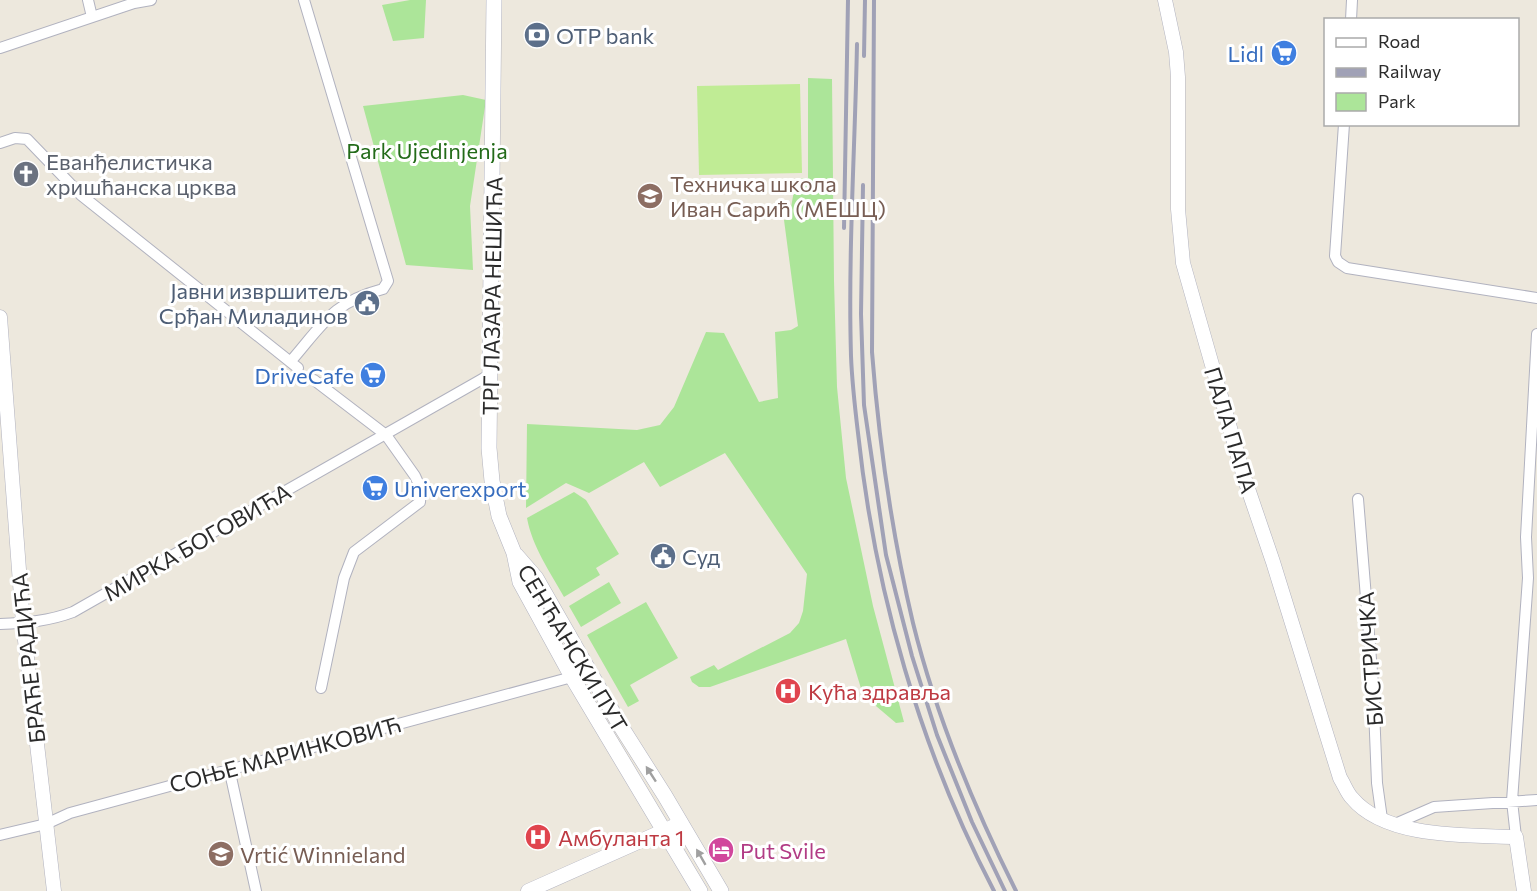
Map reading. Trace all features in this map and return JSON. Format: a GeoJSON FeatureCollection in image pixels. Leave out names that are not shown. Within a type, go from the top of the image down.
{"type":"FeatureCollection","features":[{"type":"Feature","properties":{"kind":"main road","name":"ТРГ ЛАЗАРА НЕШИЋА"},"geometry":{"type":"LineString","coordinates":[[495,0],[489,448],[492,481],[499,516],[514,553]]}},
{"type":"Feature","properties":{"kind":"main road","name":"СЕНЋАНСКИ ПУТ"},"geometry":{"type":"LineString","coordinates":[[514,553],[520,582],[572,677],[700,891]]}},
{"type":"Feature","properties":{"kind":"main road","name":"СЕНЋАНСКИ ПУТ"},"geometry":{"type":"LineString","coordinates":[[514,553],[536,578],[620,726],[721,891]]}},
{"type":"Feature","properties":{"kind":"street"},"geometry":{"type":"LineString","coordinates":[[88,0],[92,17]]}},
{"type":"Feature","properties":{"kind":"street"},"geometry":{"type":"LineString","coordinates":[[0,48],[134,3],[151,0]]}},
{"type":"Feature","properties":{"kind":"street"},"geometry":{"type":"LineString","coordinates":[[0,143],[15,138],[27,139],[81,195],[295,364],[334,310],[364,294],[383,289],[388,281],[304,0]]}},
{"type":"Feature","properties":{"kind":"street","name":"ПАЛА ПАПА"},"geometry":{"type":"LineString","coordinates":[[1165,0],[1177,69],[1178,209],[1180,244],[1187,281],[1245,477],[1340,778],[1352,798],[1366,810],[1388,821],[1425,833],[1516,837]]}},
{"type":"Feature","properties":{"kind":"street"},"geometry":{"type":"LineString","coordinates":[[1351,18],[1352,0]]}},
{"type":"Feature","properties":{"kind":"street"},"geometry":{"type":"LineString","coordinates":[[1344,126],[1335,256],[1342,265],[1347,268],[1537,298]]}},
{"type":"Feature","properties":{"kind":"street","name":"БРАЋЕ РАДИЋА"},"geometry":{"type":"LineString","coordinates":[[0,317],[23,623],[54,891]]}},
{"type":"Feature","properties":{"kind":"street"},"geometry":{"type":"LineString","coordinates":[[1524,891],[1512,801],[1528,578],[1527,537],[1537,334]]}},
{"type":"Feature","properties":{"kind":"street","name":"МИРКА БОГОВИЋА"},"geometry":{"type":"LineString","coordinates":[[0,624],[55,619],[73,612],[491,374]]}},
{"type":"Feature","properties":{"kind":"street"},"geometry":{"type":"LineString","coordinates":[[314,380],[386,435],[415,476],[421,489],[420,502],[354,552],[344,578],[321,688]]}},
{"type":"Feature","properties":{"kind":"street","name":"БИСТРИЧКА"},"geometry":{"type":"LineString","coordinates":[[1358,499],[1373,684],[1377,783],[1388,821]]}},
{"type":"Feature","properties":{"kind":"street","name":"СОЊЕ МАРИНКОВИЋ"},"geometry":{"type":"LineString","coordinates":[[0,835],[46,824],[70,813],[230,768],[572,677]]}},
{"type":"Feature","properties":{"kind":"street"},"geometry":{"type":"LineString","coordinates":[[230,768],[256,891]]}},
{"type":"Feature","properties":{"kind":"street"},"geometry":{"type":"LineString","coordinates":[[1388,821],[1434,807],[1537,801]]}},
{"type":"Feature","properties":{"kind":"street"},"geometry":{"type":"LineString","coordinates":[[528,891],[556,886],[663,830],[681,823]]}},
{"type":"Feature","properties":{"kind":"green space"},"geometry":{"type":"Polygon","coordinates":[[[410,0],[426,0],[424,38],[393,41],[382,5],[410,0]]]}},
{"type":"Feature","properties":{"kind":"green space"},"geometry":{"type":"Polygon","coordinates":[[[808,78],[832,79],[837,387],[846,478],[873,606],[904,722],[896,723],[863,695],[846,639],[710,687],[699,687],[692,682],[690,677],[714,665],[718,670],[790,633],[799,623],[803,611],[807,574],[725,453],[660,487],[644,462],[589,493],[566,483],[526,508],[527,424],[637,430],[660,425],[674,407],[706,332],[724,333],[759,402],[778,398],[775,332],[791,330],[798,326],[784,220],[789,219],[796,179],[808,178],[808,78]]]}},
{"type":"Feature","properties":{"kind":"green space"},"geometry":{"type":"Polygon","coordinates":[[[800,84],[802,173],[699,175],[697,86],[800,84]]]}},
{"type":"Feature","properties":{"kind":"green space","name":"Park Ujedinjenja"},"geometry":{"type":"Polygon","coordinates":[[[463,95],[486,100],[470,206],[473,270],[406,265],[363,106],[463,95]]]}},
{"type":"Feature","properties":{"kind":"green space"},"geometry":{"type":"Polygon","coordinates":[[[574,492],[586,500],[619,554],[596,568],[600,575],[564,597],[537,549],[527,518],[574,492]]]}},
{"type":"Feature","properties":{"kind":"green space"},"geometry":{"type":"Polygon","coordinates":[[[609,582],[621,603],[581,627],[569,606],[609,582]]]}},
{"type":"Feature","properties":{"kind":"green space"},"geometry":{"type":"Polygon","coordinates":[[[646,602],[678,658],[630,685],[639,701],[628,707],[587,635],[646,602]]]}},
{"type":"Feature","properties":{"kind":"railway"},"geometry":{"type":"LineString","coordinates":[[844,228],[848,0]]}},
{"type":"Feature","properties":{"kind":"railway"},"geometry":{"type":"LineString","coordinates":[[864,56],[865,0]]}},
{"type":"Feature","properties":{"kind":"railway"},"geometry":{"type":"LineString","coordinates":[[874,0],[872,352],[878,420],[893,522],[913,623],[944,725],[971,794],[1016,891]]}},
{"type":"Feature","properties":{"kind":"railway"},"geometry":{"type":"LineString","coordinates":[[857,44],[850,317],[855,405],[866,493],[889,610],[923,726],[944,782],[994,891]]}},
{"type":"Feature","properties":{"kind":"railway"},"geometry":{"type":"LineString","coordinates":[[863,185],[861,314],[864,405],[886,555],[912,656],[937,735],[972,822],[1005,891]]}},
{"type":"Feature","properties":{"kind":"place","name":"OTP bank"},"geometry":{"type":"Point","coordinates":[537,35]}},
{"type":"Feature","properties":{"kind":"place","name":"Lidl"},"geometry":{"type":"Point","coordinates":[1284,53]}},
{"type":"Feature","properties":{"kind":"place","name":"Еванђелистичка хришћанска црква"},"geometry":{"type":"Point","coordinates":[26,174]}},
{"type":"Feature","properties":{"kind":"place","name":"Техничка школа Иван Сарић (МЕШЦ)"},"geometry":{"type":"Point","coordinates":[650,196]}},
{"type":"Feature","properties":{"kind":"place","name":"Јавни извршитељ Срђан Миладинов"},"geometry":{"type":"Point","coordinates":[367,303]}},
{"type":"Feature","properties":{"kind":"place","name":"DriveCafe"},"geometry":{"type":"Point","coordinates":[373,375]}},
{"type":"Feature","properties":{"kind":"place","name":"Univerexport"},"geometry":{"type":"Point","coordinates":[375,488]}},
{"type":"Feature","properties":{"kind":"place","name":"Суд"},"geometry":{"type":"Point","coordinates":[663,556]}},
{"type":"Feature","properties":{"kind":"place","name":"Кућа здравља"},"geometry":{"type":"Point","coordinates":[788,691]}},
{"type":"Feature","properties":{"kind":"place","name":"Амбуланта 1"},"geometry":{"type":"Point","coordinates":[538,837]}},
{"type":"Feature","properties":{"kind":"place","name":"Put Svile"},"geometry":{"type":"Point","coordinates":[721,850]}},
{"type":"Feature","properties":{"kind":"place","name":"Vrtić Winnieland"},"geometry":{"type":"Point","coordinates":[221,854]}}]}
